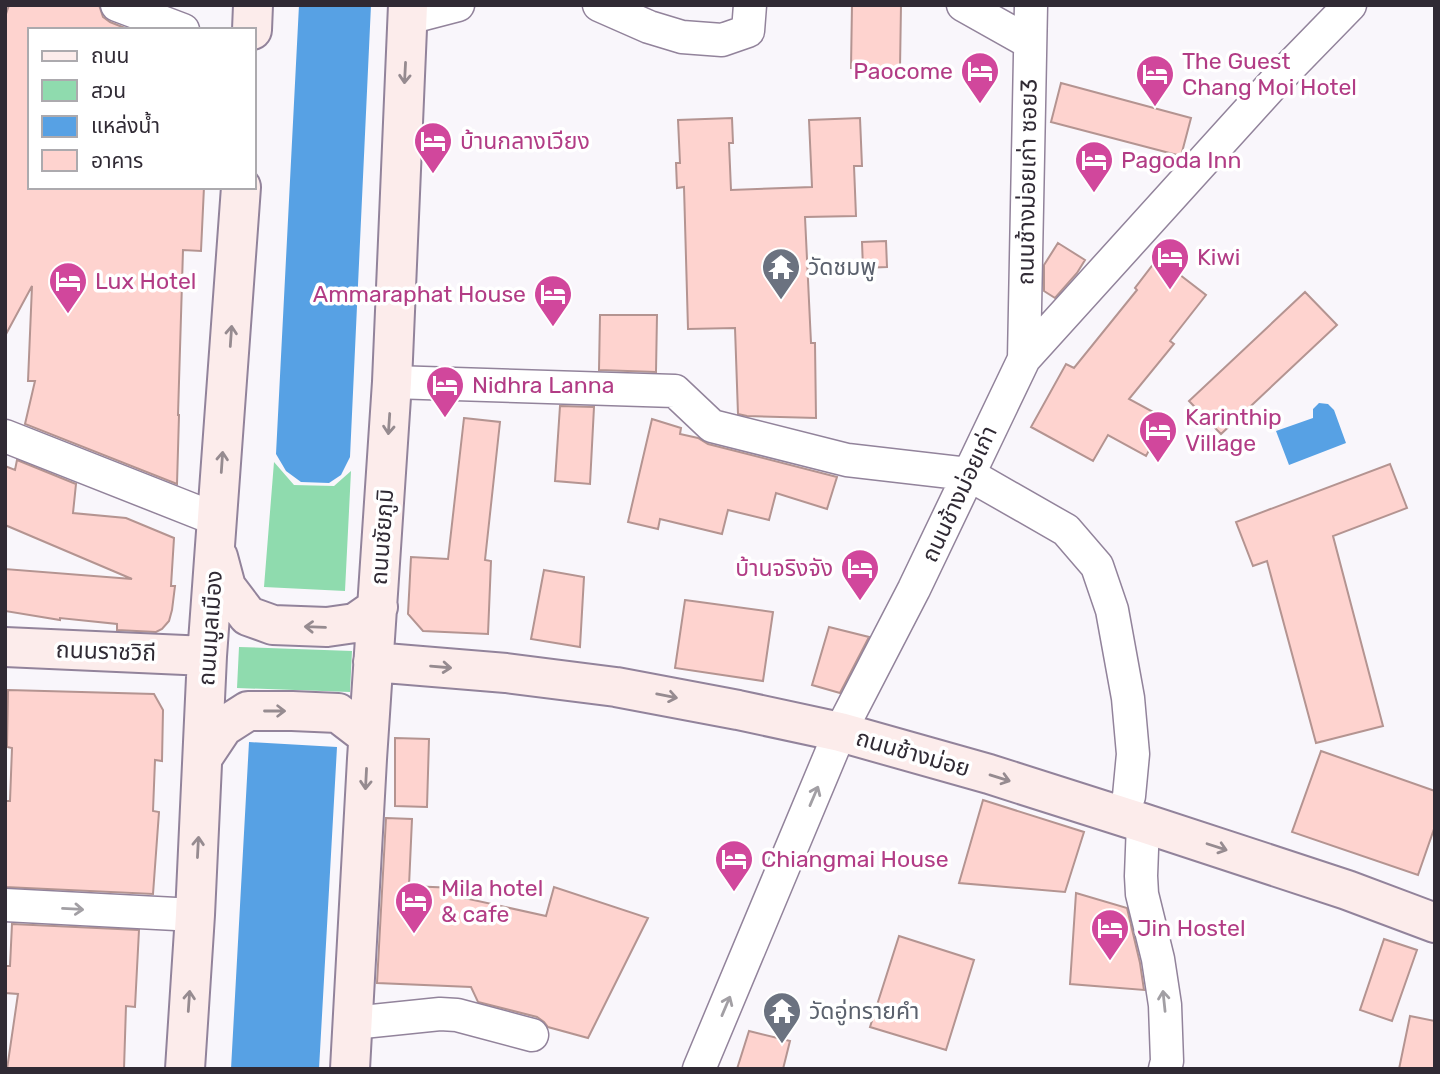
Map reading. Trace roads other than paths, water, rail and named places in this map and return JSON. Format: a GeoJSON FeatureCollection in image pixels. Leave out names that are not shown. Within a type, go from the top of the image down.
{"type":"FeatureCollection","features":[{"type":"Feature","properties":{"kind":"main road"},"geometry":{"type":"LineString","coordinates":[[252,28],[253,5]]}},
{"type":"Feature","properties":{"kind":"main road","name":"ถนนชัยภูมิ"},"geometry":{"type":"LineString","coordinates":[[350,1069],[368,736],[392,382],[408,12]]}},
{"type":"Feature","properties":{"kind":"main road","name":"ถนนมูลเมือง"},"geometry":{"type":"LineString","coordinates":[[185,1069],[207,656],[241,189]]}},
{"type":"Feature","properties":{"kind":"main road"},"geometry":{"type":"LineString","coordinates":[[217,534],[226,587],[248,616],[273,625],[327,627],[355,623],[378,607]]}},
{"type":"Feature","properties":{"kind":"main road","name":"ถนนราชวิถี"},"geometry":{"type":"LineString","coordinates":[[5,647],[207,656]]}},
{"type":"Feature","properties":{"kind":"main road","name":"ถนนช้างม่อย"},"geometry":{"type":"LineString","coordinates":[[373,662],[506,673],[616,687],[840,732],[989,774],[1133,819],[1347,890],[1435,923]]}},
{"type":"Feature","properties":{"kind":"main road"},"geometry":{"type":"LineString","coordinates":[[203,757],[223,727],[248,711],[338,713],[368,736]]}},
{"type":"Feature","properties":{"kind":"street"},"geometry":{"type":"LineString","coordinates":[[117,5],[178,28]]}},
{"type":"Feature","properties":{"kind":"street"},"geometry":{"type":"LineString","coordinates":[[408,12],[458,5]]}},
{"type":"Feature","properties":{"kind":"street"},"geometry":{"type":"LineString","coordinates":[[599,5],[649,27],[682,37],[722,40],[749,18]]}},
{"type":"Feature","properties":{"kind":"street"},"geometry":{"type":"LineString","coordinates":[[963,5],[1029,42]]}},
{"type":"Feature","properties":{"kind":"street","name":"ถนนช้างม่อยเก่า ซอย3"},"geometry":{"type":"LineString","coordinates":[[1024,359],[1031,5]]}},
{"type":"Feature","properties":{"kind":"street","name":"ถนนช้างม่อยเก่า"},"geometry":{"type":"LineString","coordinates":[[699,1069],[840,732],[914,589],[1024,359],[1265,93],[1350,5]]}},
{"type":"Feature","properties":{"kind":"street"},"geometry":{"type":"LineString","coordinates":[[392,382],[675,391],[712,426],[847,460],[968,474],[1066,530],[1097,566],[1111,610],[1128,698],[1133,754],[1129,796],[1142,894],[1158,959],[1165,1005],[1165,1069]]}},
{"type":"Feature","properties":{"kind":"street"},"geometry":{"type":"LineString","coordinates":[[5,436],[217,534]]}},
{"type":"Feature","properties":{"kind":"street"},"geometry":{"type":"LineString","coordinates":[[5,905],[195,915]]}},
{"type":"Feature","properties":{"kind":"street"},"geometry":{"type":"LineString","coordinates":[[353,1023],[440,1014],[457,1015],[532,1035]]}},
{"type":"Feature","properties":{"kind":"water"},"geometry":{"type":"Polygon","coordinates":[[[299,5],[371,5],[350,457],[341,475],[329,483],[301,482],[286,471],[276,454],[299,5]]]}},
{"type":"Feature","properties":{"kind":"water"},"geometry":{"type":"Polygon","coordinates":[[[1319,403],[1328,404],[1334,410],[1346,443],[1289,465],[1276,431],[1313,418],[1313,409],[1319,403]]]}},
{"type":"Feature","properties":{"kind":"water"},"geometry":{"type":"Polygon","coordinates":[[[249,742],[337,747],[319,1069],[231,1069],[249,742]]]}},
{"type":"Feature","properties":{"kind":"place","name":"Paocome"},"geometry":{"type":"Point","coordinates":[980,105]}},
{"type":"Feature","properties":{"kind":"place","name":"The Guest Chang Moi Hotel"},"geometry":{"type":"Point","coordinates":[1155,108]}},
{"type":"Feature","properties":{"kind":"place","name":"บ้านกลางเวียง"},"geometry":{"type":"Point","coordinates":[433,175]}},
{"type":"Feature","properties":{"kind":"place","name":"Pagoda Inn"},"geometry":{"type":"Point","coordinates":[1094,194]}},
{"type":"Feature","properties":{"kind":"place","name":"Kiwi"},"geometry":{"type":"Point","coordinates":[1170,291]}},
{"type":"Feature","properties":{"kind":"place","name":"วัดชมพู"},"geometry":{"type":"Point","coordinates":[781,301]}},
{"type":"Feature","properties":{"kind":"place","name":"Lux Hotel"},"geometry":{"type":"Point","coordinates":[68,315]}},
{"type":"Feature","properties":{"kind":"place","name":"Ammaraphat House"},"geometry":{"type":"Point","coordinates":[553,328]}},
{"type":"Feature","properties":{"kind":"place","name":"Nidhra Lanna"},"geometry":{"type":"Point","coordinates":[445,419]}},
{"type":"Feature","properties":{"kind":"place","name":"Karinthip Village"},"geometry":{"type":"Point","coordinates":[1158,464]}},
{"type":"Feature","properties":{"kind":"place","name":"บ้านจริงจัง"},"geometry":{"type":"Point","coordinates":[860,602]}},
{"type":"Feature","properties":{"kind":"place","name":"Chiangmai House"},"geometry":{"type":"Point","coordinates":[734,893]}},
{"type":"Feature","properties":{"kind":"place","name":"Mila hotel & cafe"},"geometry":{"type":"Point","coordinates":[414,935]}},
{"type":"Feature","properties":{"kind":"place","name":"Jin Hostel"},"geometry":{"type":"Point","coordinates":[1110,962]}},
{"type":"Feature","properties":{"kind":"place","name":"วัดอู่ทรายคำ"},"geometry":{"type":"Point","coordinates":[782,1045]}}]}
